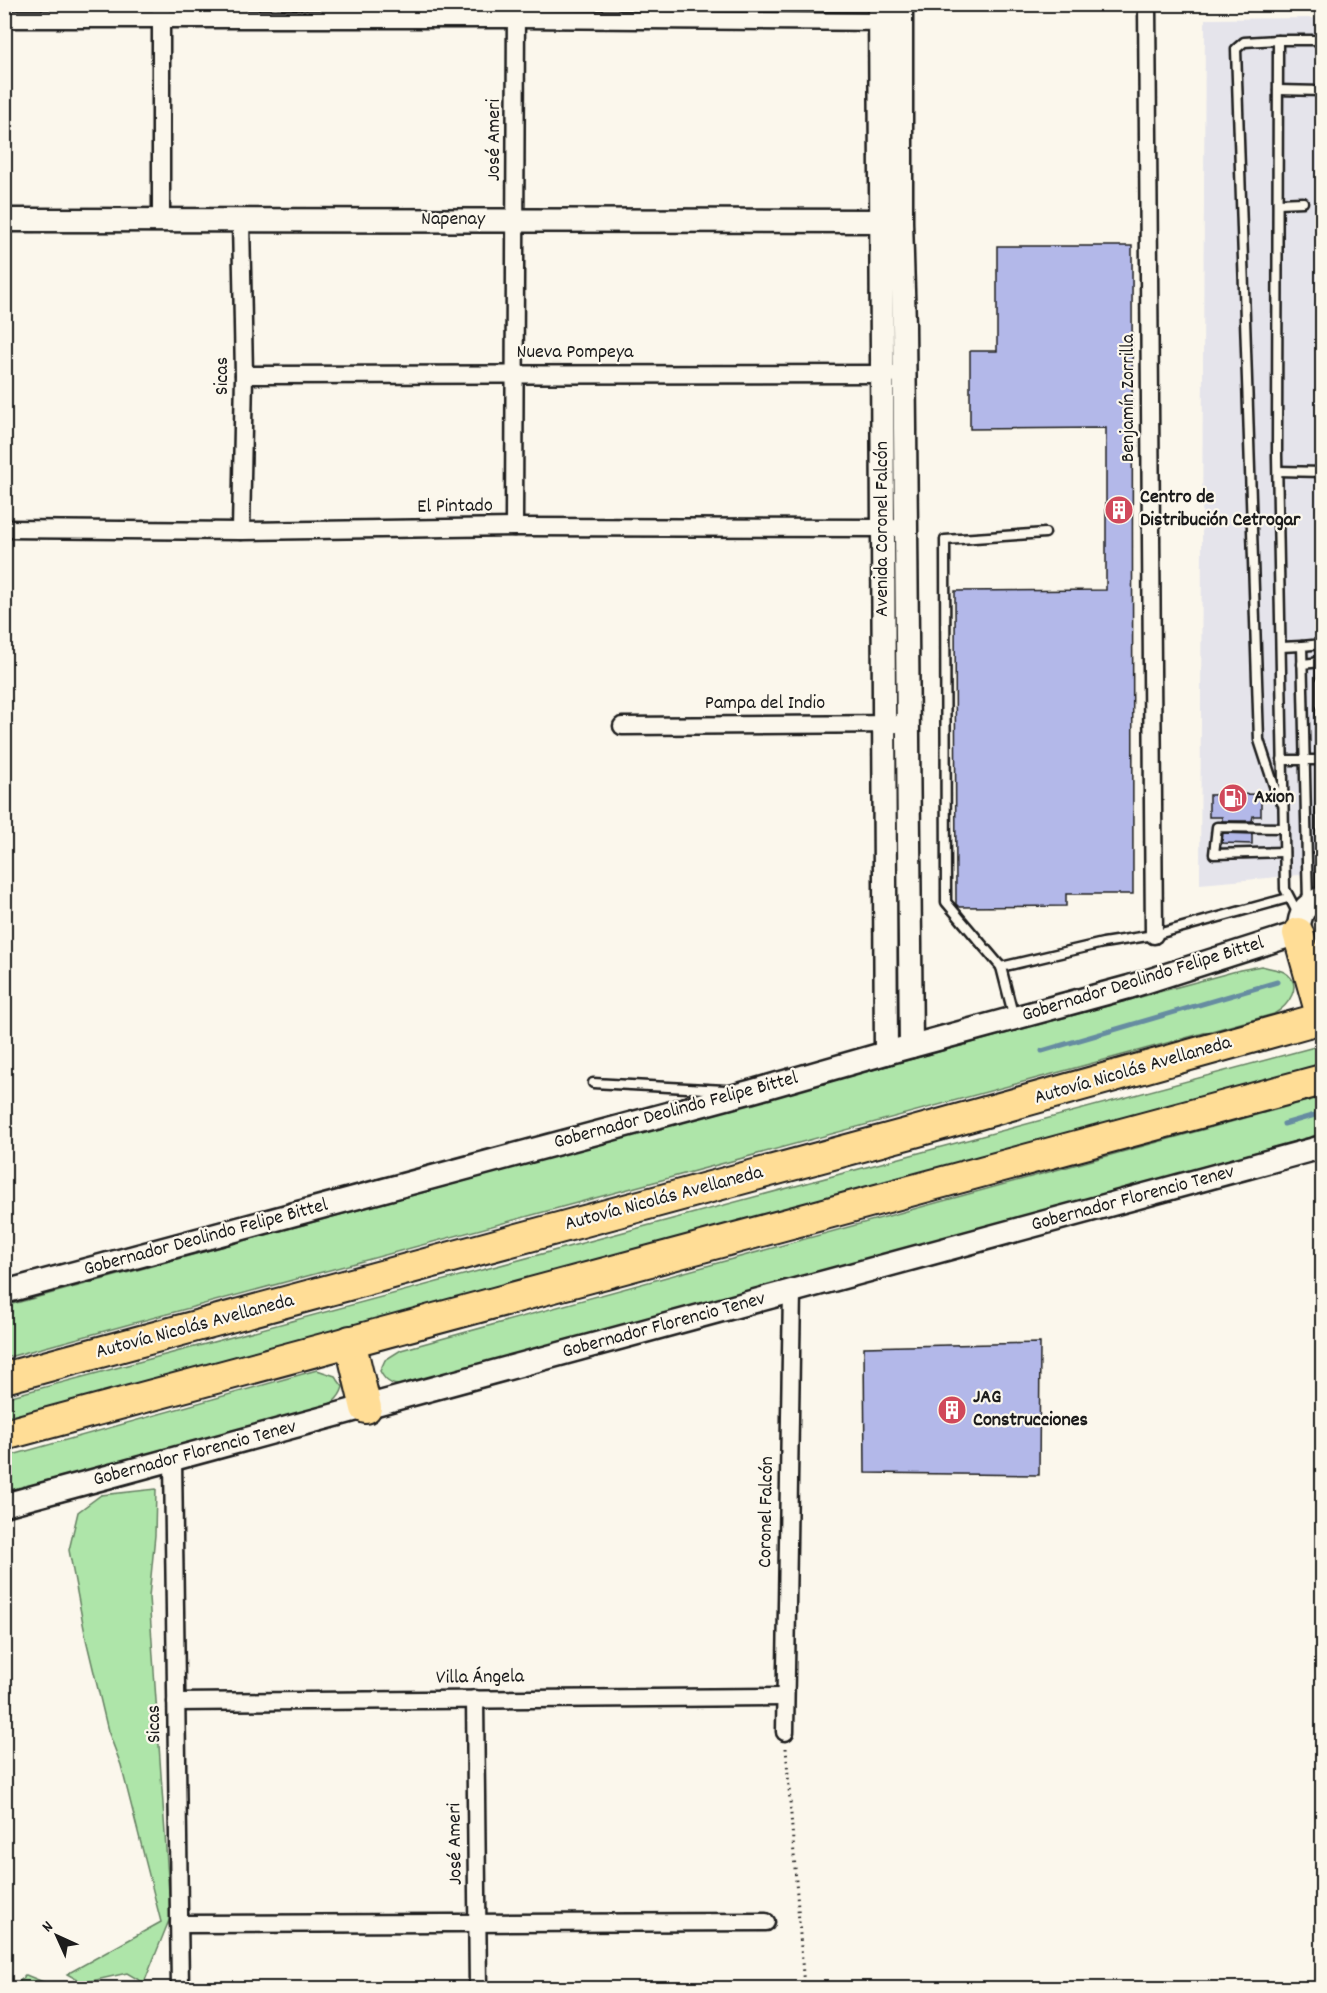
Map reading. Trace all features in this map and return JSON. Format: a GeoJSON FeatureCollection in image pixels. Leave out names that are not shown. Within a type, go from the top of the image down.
{"type":"FeatureCollection","features":[{"type":"Feature","properties":{"kind":"highway"},"geometry":{"type":"LineString","coordinates":[[1306,908],[1322,1018]]}},
{"type":"Feature","properties":{"kind":"highway","name":"Autovía Nicolás Avellaneda"},"geometry":{"type":"LineString","coordinates":[[4,1378],[914,1132],[1322,1018]]}},
{"type":"Feature","properties":{"kind":"highway"},"geometry":{"type":"LineString","coordinates":[[4,1434],[1323,1080]]}},
{"type":"Feature","properties":{"kind":"highway"},"geometry":{"type":"LineString","coordinates":[[350,1341],[366,1408]]}},
{"type":"Feature","properties":{"kind":"street","name":"Benjamín Zorrilla"},"geometry":{"type":"LineString","coordinates":[[1147,4],[1154,935]]}},
{"type":"Feature","properties":{"kind":"street"},"geometry":{"type":"LineString","coordinates":[[160,219],[161,11]]}},
{"type":"Feature","properties":{"kind":"street"},"geometry":{"type":"LineString","coordinates":[[4,19],[161,11],[891,13]]}},
{"type":"Feature","properties":{"kind":"street","name":"José Ameri"},"geometry":{"type":"LineString","coordinates":[[514,527],[516,12]]}},
{"type":"Feature","properties":{"kind":"street","name":"Avenida Coronel Falcón"},"geometry":{"type":"LineString","coordinates":[[886,1053],[882,374],[891,221],[891,13]]}},
{"type":"Feature","properties":{"kind":"street","name":"Napenay"},"geometry":{"type":"LineString","coordinates":[[4,220],[891,221]]}},
{"type":"Feature","properties":{"kind":"street","name":"Sicas"},"geometry":{"type":"LineString","coordinates":[[241,220],[244,375],[241,531]]}},
{"type":"Feature","properties":{"kind":"street","name":"Avenida Coronel Falcón"},"geometry":{"type":"LineString","coordinates":[[891,221],[905,374],[911,1047]]}},
{"type":"Feature","properties":{"kind":"street","name":"Nueva Pompeya"},"geometry":{"type":"LineString","coordinates":[[244,375],[905,374]]}},
{"type":"Feature","properties":{"kind":"street","name":"El Pintado"},"geometry":{"type":"LineString","coordinates":[[4,529],[241,531],[514,527],[906,528]]}},
{"type":"Feature","properties":{"kind":"street","name":"Pampa del Indio"},"geometry":{"type":"LineString","coordinates":[[622,726],[908,724]]}},
{"type":"Feature","properties":{"kind":"street","name":"Gobernador Deolindo Felipe Bittel"},"geometry":{"type":"LineString","coordinates":[[4,1292],[753,1091],[1129,987],[1306,908]]}},
{"type":"Feature","properties":{"kind":"street","name":"Gobernador Florencio Tenev"},"geometry":{"type":"LineString","coordinates":[[4,1505],[1323,1148]]}},
{"type":"Feature","properties":{"kind":"street","name":"Coronel Falcón"},"geometry":{"type":"LineString","coordinates":[[785,1732],[792,1291]]}},
{"type":"Feature","properties":{"kind":"street","name":"Sicas"},"geometry":{"type":"LineString","coordinates":[[173,1460],[180,1989]]}},
{"type":"Feature","properties":{"kind":"street","name":"Villa Ángela"},"geometry":{"type":"LineString","coordinates":[[176,1702],[784,1696]]}},
{"type":"Feature","properties":{"kind":"street","name":"José Ameri"},"geometry":{"type":"LineString","coordinates":[[475,1699],[478,1989]]}},
{"type":"Feature","properties":{"kind":"street"},"geometry":{"type":"LineString","coordinates":[[179,1923],[766,1922]]}},
{"type":"Feature","properties":{"kind":"lane"},"geometry":{"type":"LineString","coordinates":[[1278,40],[1278,471],[1285,889],[1306,908]]}},
{"type":"Feature","properties":{"kind":"lane"},"geometry":{"type":"LineString","coordinates":[[1283,804],[1275,789],[1259,740],[1236,49],[1244,42],[1323,40]]}},
{"type":"Feature","properties":{"kind":"lane"},"geometry":{"type":"LineString","coordinates":[[1278,90],[1323,91]]}},
{"type":"Feature","properties":{"kind":"lane"},"geometry":{"type":"LineString","coordinates":[[1278,202],[1303,202]]}},
{"type":"Feature","properties":{"kind":"lane"},"geometry":{"type":"LineString","coordinates":[[1278,471],[1323,472]]}},
{"type":"Feature","properties":{"kind":"lane"},"geometry":{"type":"LineString","coordinates":[[1014,1019],[1001,967],[946,902],[945,540],[1045,533]]}},
{"type":"Feature","properties":{"kind":"lane"},"geometry":{"type":"LineString","coordinates":[[1281,647],[1322,644],[1321,760],[1306,908]]}},
{"type":"Feature","properties":{"kind":"lane"},"geometry":{"type":"LineString","coordinates":[[1302,646],[1306,908]]}},
{"type":"Feature","properties":{"kind":"lane"},"geometry":{"type":"LineString","coordinates":[[1302,664],[1322,662]]}},
{"type":"Feature","properties":{"kind":"lane"},"geometry":{"type":"LineString","coordinates":[[1282,760],[1321,760]]}},
{"type":"Feature","properties":{"kind":"lane"},"geometry":{"type":"LineString","coordinates":[[1284,828],[1217,827],[1214,854],[1284,852]]}},
{"type":"Feature","properties":{"kind":"lane"},"geometry":{"type":"LineString","coordinates":[[1001,967],[1102,943],[1306,908]]}},
{"type":"Feature","properties":{"kind":"lane"},"geometry":{"type":"LineString","coordinates":[[593,1083],[753,1091]]}},
{"type":"Feature","properties":{"kind":"path"},"geometry":{"type":"LineString","coordinates":[[785,1732],[804,1989]]}},
{"type":"Feature","properties":{"kind":"shaded area"},"geometry":{"type":"Polygon","coordinates":[[[1322,18],[1322,873],[1200,884],[1205,19],[1322,18]]]}},
{"type":"Feature","properties":{"kind":"green space"},"geometry":{"type":"Polygon","coordinates":[[[1261,966],[1284,972],[1293,982],[1294,988],[1289,1000],[1274,1014],[5,1358],[5,1306],[1261,966]]]}},
{"type":"Feature","properties":{"kind":"green space"},"geometry":{"type":"Polygon","coordinates":[[[1322,1045],[1322,1068],[5,1420],[4,1398],[1322,1045]]]}},
{"type":"Feature","properties":{"kind":"green space"},"geometry":{"type":"Polygon","coordinates":[[[1322,1097],[1322,1134],[410,1385],[392,1384],[380,1371],[385,1360],[401,1350],[1322,1097]]]}},
{"type":"Feature","properties":{"kind":"green space"},"geometry":{"type":"Polygon","coordinates":[[[317,1370],[335,1376],[343,1387],[334,1401],[319,1409],[5,1492],[5,1457],[317,1370]]]}},
{"type":"Feature","properties":{"kind":"green space"},"geometry":{"type":"Polygon","coordinates":[[[156,1489],[155,1535],[149,1597],[172,1913],[144,1983],[127,1973],[83,1983],[67,1974],[161,1922],[121,1765],[108,1731],[86,1639],[69,1550],[78,1512],[101,1495],[156,1489]]]}},
{"type":"Feature","properties":{"kind":"green space"},"geometry":{"type":"Polygon","coordinates":[[[26,1975],[58,1988],[13,1988],[26,1975]]]}},
{"type":"Feature","properties":{"kind":"building","name":"Centro de Distribución Cetrogar"},"geometry":{"type":"Polygon","coordinates":[[[997,246],[1132,246],[1133,894],[1066,894],[1066,906],[959,907],[956,904],[955,591],[1106,590],[1106,428],[970,429],[970,351],[997,351],[997,246]]]}},
{"type":"Feature","properties":{"kind":"building"},"geometry":{"type":"Polygon","coordinates":[[[1261,794],[1261,816],[1253,816],[1252,821],[1222,821],[1222,817],[1209,817],[1209,795],[1261,794]]]}},
{"type":"Feature","properties":{"kind":"building"},"geometry":{"type":"Polygon","coordinates":[[[1223,833],[1252,834],[1252,844],[1222,843],[1223,833]]]}},
{"type":"Feature","properties":{"kind":"building","name":"JAG Construcciones"},"geometry":{"type":"Polygon","coordinates":[[[1040,1343],[1039,1475],[865,1473],[864,1347],[1040,1343]]]}},
{"type":"Feature","properties":{"kind":"waterway"},"geometry":{"type":"LineString","coordinates":[[1042,1051],[1277,982]]}},
{"type":"Feature","properties":{"kind":"waterway"},"geometry":{"type":"LineString","coordinates":[[1284,1124],[1322,1113]]}},
{"type":"Feature","properties":{"kind":"place","name":"Centro de Distribución Cetrogar"},"geometry":{"type":"Point","coordinates":[1119,510]}},
{"type":"Feature","properties":{"kind":"place","name":"Axion"},"geometry":{"type":"Point","coordinates":[1233,798]}},
{"type":"Feature","properties":{"kind":"place","name":"JAG Construcciones"},"geometry":{"type":"Point","coordinates":[952,1410]}}]}
